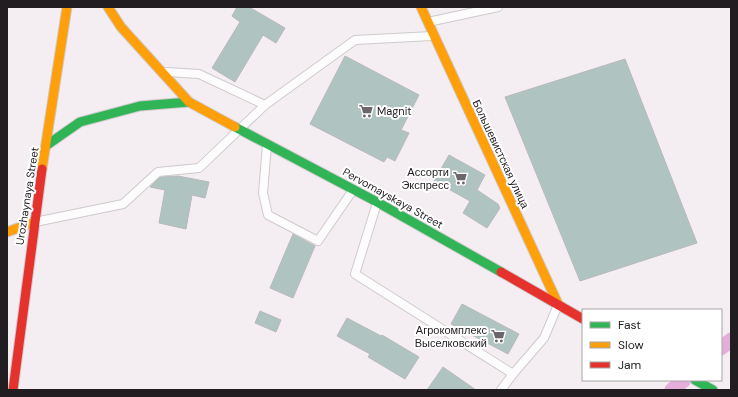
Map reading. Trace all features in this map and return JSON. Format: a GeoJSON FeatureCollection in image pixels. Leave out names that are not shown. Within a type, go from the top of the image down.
{"type":"FeatureCollection","features":[{"type":"Feature","properties":{"kind":"main road","name":"Urozhaynaya Street"},"geometry":{"type":"LineString","coordinates":[[13,390],[34,222],[68,7]]}},
{"type":"Feature","properties":{"kind":"main road","name":"Pervomayskaya Street"},"geometry":{"type":"LineString","coordinates":[[108,7],[121,27],[189,102],[267,142],[377,202],[582,317]]}},
{"type":"Feature","properties":{"kind":"main road","name":"Большевистская улица"},"geometry":{"type":"LineString","coordinates":[[421,7],[433,36],[558,304]]}},
{"type":"Feature","properties":{"kind":"main road"},"geometry":{"type":"LineString","coordinates":[[47,144],[80,122],[140,106],[189,102]]}},
{"type":"Feature","properties":{"kind":"main road"},"geometry":{"type":"LineString","coordinates":[[7,232],[34,222]]}},
{"type":"Feature","properties":{"kind":"main road"},"geometry":{"type":"LineString","coordinates":[[697,381],[713,390]]}},
{"type":"Feature","properties":{"kind":"lane"},"geometry":{"type":"LineString","coordinates":[[428,22],[498,7]]}},
{"type":"Feature","properties":{"kind":"lane"},"geometry":{"type":"LineString","coordinates":[[34,222],[123,204],[158,172],[199,168],[265,105],[355,40],[433,36]]}},
{"type":"Feature","properties":{"kind":"lane"},"geometry":{"type":"LineString","coordinates":[[162,72],[199,74],[265,105]]}},
{"type":"Feature","properties":{"kind":"lane"},"geometry":{"type":"LineString","coordinates":[[267,142],[264,193],[268,215],[318,241],[353,189]]}},
{"type":"Feature","properties":{"kind":"lane"},"geometry":{"type":"LineString","coordinates":[[377,202],[355,274],[513,374]]}},
{"type":"Feature","properties":{"kind":"lane"},"geometry":{"type":"LineString","coordinates":[[501,390],[544,338],[558,304]]}},
{"type":"Feature","properties":{"kind":"building"},"geometry":{"type":"Polygon","coordinates":[[[237,7],[249,7],[285,28],[276,43],[263,35],[235,82],[212,68],[240,22],[232,16],[237,7]]]}},
{"type":"Feature","properties":{"kind":"building"},"geometry":{"type":"Polygon","coordinates":[[[345,56],[419,95],[401,130],[409,133],[395,161],[387,157],[384,162],[310,124],[345,56]]]}},
{"type":"Feature","properties":{"kind":"building"},"geometry":{"type":"Polygon","coordinates":[[[625,59],[697,243],[580,281],[505,97],[625,59]]]}},
{"type":"Feature","properties":{"kind":"building"},"geometry":{"type":"Polygon","coordinates":[[[449,155],[485,175],[477,190],[498,204],[500,208],[487,228],[463,213],[470,201],[434,181],[449,155]]]}},
{"type":"Feature","properties":{"kind":"building"},"geometry":{"type":"Polygon","coordinates":[[[178,176],[209,182],[205,198],[192,195],[186,229],[159,223],[165,190],[150,187],[160,177],[178,176]]]}},
{"type":"Feature","properties":{"kind":"building"},"geometry":{"type":"Polygon","coordinates":[[[293,234],[315,246],[293,298],[270,288],[293,234]]]}},
{"type":"Feature","properties":{"kind":"building"},"geometry":{"type":"Polygon","coordinates":[[[462,304],[519,334],[508,354],[451,324],[462,304]]]}},
{"type":"Feature","properties":{"kind":"building"},"geometry":{"type":"Polygon","coordinates":[[[260,311],[281,320],[276,332],[255,323],[260,311]]]}},
{"type":"Feature","properties":{"kind":"building"},"geometry":{"type":"Polygon","coordinates":[[[347,318],[381,336],[382,335],[419,357],[405,379],[368,357],[370,354],[337,336],[347,318]]]}},
{"type":"Feature","properties":{"kind":"building"},"geometry":{"type":"Polygon","coordinates":[[[443,367],[476,390],[427,390],[443,367]]]}},
{"type":"Feature","properties":{"kind":"waterway"},"geometry":{"type":"LineString","coordinates":[[722,347],[731,340]]}},
{"type":"Feature","properties":{"kind":"waterway"},"geometry":{"type":"LineString","coordinates":[[672,390],[683,381]]}},
{"type":"Feature","properties":{"kind":"traffic: fast"},"geometry":{"type":"LineString","coordinates":[[47,145],[80,122],[140,106],[189,102]]}},
{"type":"Feature","properties":{"kind":"traffic: fast"},"geometry":{"type":"LineString","coordinates":[[235,127],[377,202],[501,272]]}},
{"type":"Feature","properties":{"kind":"traffic: fast"},"geometry":{"type":"LineString","coordinates":[[697,381],[713,390]]}},
{"type":"Feature","properties":{"kind":"traffic: slow"},"geometry":{"type":"LineString","coordinates":[[42,169],[67,7]]}},
{"type":"Feature","properties":{"kind":"traffic: slow"},"geometry":{"type":"LineString","coordinates":[[108,7],[121,27],[189,102],[235,127]]}},
{"type":"Feature","properties":{"kind":"traffic: slow"},"geometry":{"type":"LineString","coordinates":[[421,7],[558,304]]}},
{"type":"Feature","properties":{"kind":"traffic: slow"},"geometry":{"type":"LineString","coordinates":[[7,232],[34,222]]}},
{"type":"Feature","properties":{"kind":"traffic: jam"},"geometry":{"type":"LineString","coordinates":[[13,390],[42,169]]}},
{"type":"Feature","properties":{"kind":"traffic: jam"},"geometry":{"type":"LineString","coordinates":[[501,272],[582,318]]}},
{"type":"Feature","properties":{"kind":"place","name":"Magnit"},"geometry":{"type":"Point","coordinates":[366,111]}},
{"type":"Feature","properties":{"kind":"place","name":"Ассорти Экспресс"},"geometry":{"type":"Point","coordinates":[460,178]}},
{"type":"Feature","properties":{"kind":"place","name":"Агрокомплекс Выселковский"},"geometry":{"type":"Point","coordinates":[498,336]}}]}
